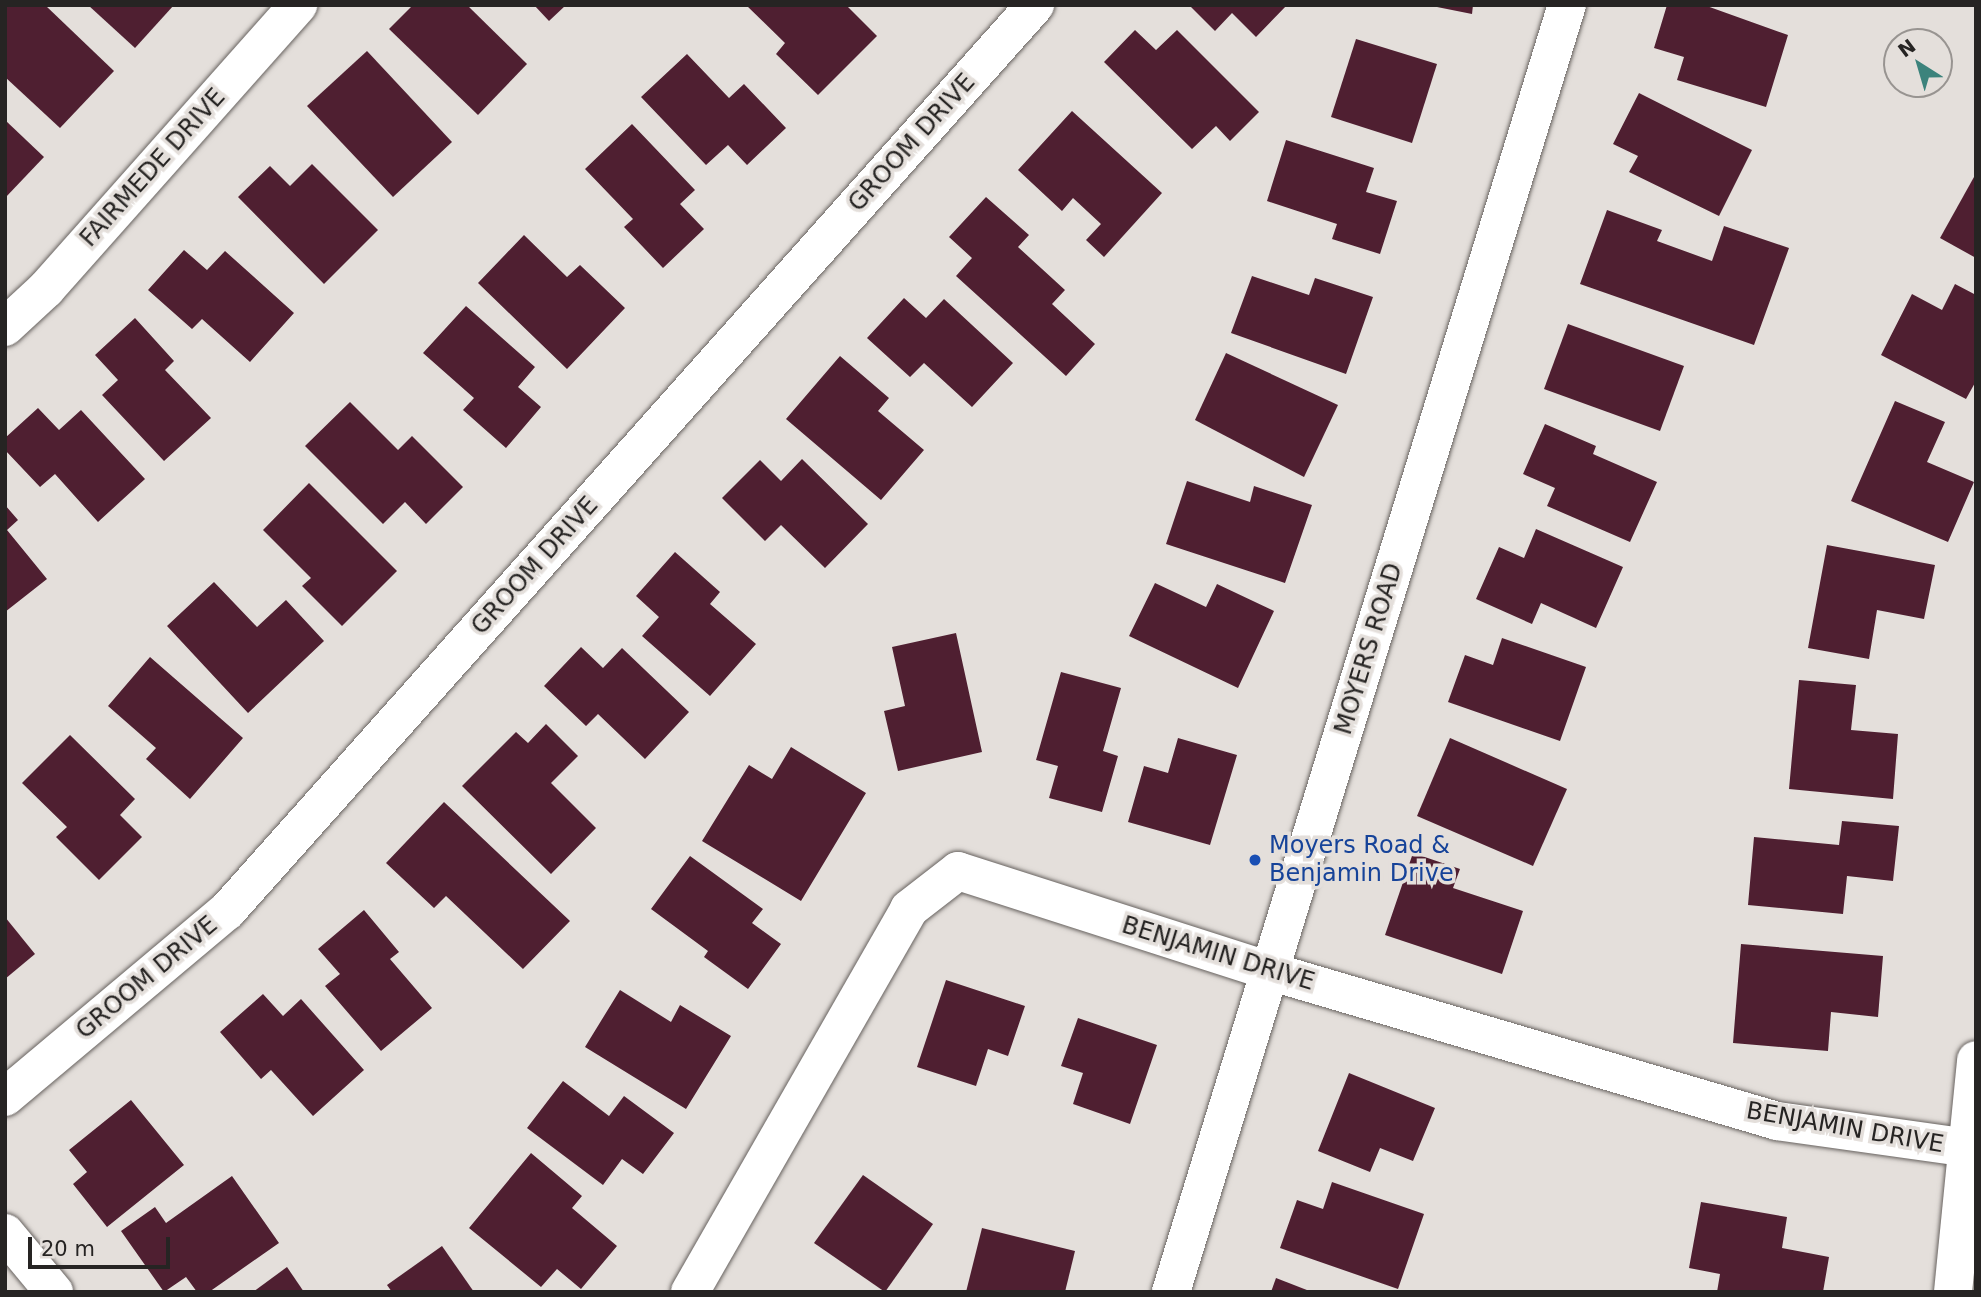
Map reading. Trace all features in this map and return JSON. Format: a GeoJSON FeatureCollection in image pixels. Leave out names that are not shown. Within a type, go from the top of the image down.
{"type":"FeatureCollection","features":[{"type":"Feature","properties":{"kind":"street","name":"FAIRMEDE DRIVE"},"geometry":{"type":"LineString","coordinates":[[5,327],[46,289],[298,5]]}},
{"type":"Feature","properties":{"kind":"street","name":"GROOM DRIVE"},"geometry":{"type":"LineString","coordinates":[[5,1097],[227,911],[1035,5]]}},
{"type":"Feature","properties":{"kind":"street","name":"MOYERS ROAD"},"geometry":{"type":"LineString","coordinates":[[1171,1292],[1567,5]]}},
{"type":"Feature","properties":{"kind":"street","name":"BENJAMIN DRIVE"},"geometry":{"type":"LineString","coordinates":[[690,1292],[909,909],[958,871],[1269,971],[1777,1121],[1968,1149]]}},
{"type":"Feature","properties":{"kind":"street"},"geometry":{"type":"LineString","coordinates":[[1953,1292],[1976,1060]]}},
{"type":"Feature","properties":{"kind":"street"},"geometry":{"type":"LineString","coordinates":[[5,1233],[54,1292]]}},
{"type":"Feature","properties":{"kind":"building"},"geometry":{"type":"Polygon","coordinates":[[[5,5],[45,5],[114,71],[60,128],[5,77],[5,5]]]}},
{"type":"Feature","properties":{"kind":"building"},"geometry":{"type":"Polygon","coordinates":[[[88,5],[174,5],[135,48],[88,5]]]}},
{"type":"Feature","properties":{"kind":"building"},"geometry":{"type":"Polygon","coordinates":[[[413,5],[467,5],[527,64],[478,115],[389,29],[413,5]]]}},
{"type":"Feature","properties":{"kind":"building"},"geometry":{"type":"Polygon","coordinates":[[[534,5],[566,5],[549,21],[534,5]]]}},
{"type":"Feature","properties":{"kind":"building"},"geometry":{"type":"Polygon","coordinates":[[[746,5],[846,5],[877,36],[818,95],[776,54],[785,43],[746,5]]]}},
{"type":"Feature","properties":{"kind":"building"},"geometry":{"type":"Polygon","coordinates":[[[1189,5],[1287,5],[1256,37],[1232,13],[1215,31],[1189,5]]]}},
{"type":"Feature","properties":{"kind":"building"},"geometry":{"type":"Polygon","coordinates":[[[1427,5],[1473,5],[1472,14],[1427,5]]]}},
{"type":"Feature","properties":{"kind":"building"},"geometry":{"type":"Polygon","coordinates":[[[1667,5],[1704,5],[1788,35],[1766,107],[1677,80],[1684,57],[1654,48],[1667,5]]]}},
{"type":"Feature","properties":{"kind":"building"},"geometry":{"type":"Polygon","coordinates":[[[1135,30],[1156,50],[1177,30],[1259,112],[1230,141],[1216,126],[1192,149],[1104,62],[1135,30]]]}},
{"type":"Feature","properties":{"kind":"building"},"geometry":{"type":"Polygon","coordinates":[[[1356,39],[1437,64],[1412,143],[1331,117],[1356,39]]]}},
{"type":"Feature","properties":{"kind":"building"},"geometry":{"type":"Polygon","coordinates":[[[367,51],[452,142],[393,197],[307,106],[367,51]]]}},
{"type":"Feature","properties":{"kind":"building"},"geometry":{"type":"Polygon","coordinates":[[[687,54],[729,98],[744,84],[786,128],[747,165],[728,145],[706,165],[641,97],[687,54]]]}},
{"type":"Feature","properties":{"kind":"building"},"geometry":{"type":"Polygon","coordinates":[[[1639,93],[1752,150],[1719,216],[1629,172],[1638,156],[1613,144],[1639,93]]]}},
{"type":"Feature","properties":{"kind":"building"},"geometry":{"type":"Polygon","coordinates":[[[1072,111],[1162,193],[1104,257],[1086,240],[1101,224],[1073,198],[1062,211],[1018,170],[1072,111]]]}},
{"type":"Feature","properties":{"kind":"building"},"geometry":{"type":"Polygon","coordinates":[[[5,120],[44,157],[5,198],[5,120]]]}},
{"type":"Feature","properties":{"kind":"building"},"geometry":{"type":"Polygon","coordinates":[[[632,124],[695,190],[680,204],[704,229],[663,268],[624,227],[633,219],[585,169],[632,124]]]}},
{"type":"Feature","properties":{"kind":"building"},"geometry":{"type":"Polygon","coordinates":[[[1286,140],[1374,168],[1366,192],[1397,201],[1380,254],[1332,239],[1337,224],[1267,201],[1286,140]]]}},
{"type":"Feature","properties":{"kind":"building"},"geometry":{"type":"Polygon","coordinates":[[[312,164],[378,230],[324,284],[238,197],[270,166],[290,186],[312,164]]]}},
{"type":"Feature","properties":{"kind":"building"},"geometry":{"type":"Polygon","coordinates":[[[1974,177],[1976,178],[1976,258],[1940,238],[1974,177]]]}},
{"type":"Feature","properties":{"kind":"building"},"geometry":{"type":"Polygon","coordinates":[[[986,197],[1029,235],[1018,247],[1065,290],[1052,304],[1095,344],[1066,376],[956,276],[972,258],[949,237],[986,197]]]}},
{"type":"Feature","properties":{"kind":"building"},"geometry":{"type":"Polygon","coordinates":[[[1607,210],[1662,230],[1657,241],[1712,261],[1724,226],[1789,248],[1754,345],[1580,284],[1607,210]]]}},
{"type":"Feature","properties":{"kind":"building"},"geometry":{"type":"Polygon","coordinates":[[[524,235],[567,277],[580,265],[625,308],[567,369],[478,283],[524,235]]]}},
{"type":"Feature","properties":{"kind":"building"},"geometry":{"type":"Polygon","coordinates":[[[184,250],[207,270],[225,251],[294,313],[250,362],[202,319],[192,329],[148,290],[184,250]]]}},
{"type":"Feature","properties":{"kind":"building"},"geometry":{"type":"Polygon","coordinates":[[[1252,276],[1309,295],[1315,278],[1373,297],[1346,374],[1231,333],[1252,276]]]}},
{"type":"Feature","properties":{"kind":"building"},"geometry":{"type":"Polygon","coordinates":[[[1955,284],[1976,295],[1976,381],[1966,399],[1881,355],[1912,294],[1942,310],[1955,284]]]}},
{"type":"Feature","properties":{"kind":"building"},"geometry":{"type":"Polygon","coordinates":[[[904,298],[926,318],[944,299],[1013,363],[972,407],[924,363],[910,377],[867,338],[904,298]]]}},
{"type":"Feature","properties":{"kind":"building"},"geometry":{"type":"Polygon","coordinates":[[[466,306],[535,367],[518,387],[541,407],[506,448],[463,410],[474,398],[423,353],[466,306]]]}},
{"type":"Feature","properties":{"kind":"building"},"geometry":{"type":"Polygon","coordinates":[[[135,318],[174,361],[165,370],[211,418],[164,461],[102,395],[118,380],[95,355],[135,318]]]}},
{"type":"Feature","properties":{"kind":"building"},"geometry":{"type":"Polygon","coordinates":[[[1568,324],[1684,366],[1660,431],[1544,389],[1568,324]]]}},
{"type":"Feature","properties":{"kind":"building"},"geometry":{"type":"Polygon","coordinates":[[[1226,353],[1338,405],[1304,477],[1195,420],[1226,353]]]}},
{"type":"Feature","properties":{"kind":"building"},"geometry":{"type":"Polygon","coordinates":[[[840,356],[889,398],[878,411],[924,450],[881,500],[786,419],[840,356]]]}},
{"type":"Feature","properties":{"kind":"building"},"geometry":{"type":"Polygon","coordinates":[[[1895,401],[1945,422],[1927,462],[1974,482],[1948,542],[1851,501],[1895,401]]]}},
{"type":"Feature","properties":{"kind":"building"},"geometry":{"type":"Polygon","coordinates":[[[350,402],[398,450],[412,436],[463,487],[426,524],[405,502],[383,524],[305,446],[350,402]]]}},
{"type":"Feature","properties":{"kind":"building"},"geometry":{"type":"Polygon","coordinates":[[[38,408],[59,430],[81,410],[145,479],[98,522],[55,474],[40,487],[5,450],[5,438],[38,408]]]}},
{"type":"Feature","properties":{"kind":"building"},"geometry":{"type":"Polygon","coordinates":[[[1545,424],[1596,446],[1593,454],[1657,482],[1630,542],[1547,506],[1555,488],[1523,474],[1545,424]]]}},
{"type":"Feature","properties":{"kind":"building"},"geometry":{"type":"Polygon","coordinates":[[[802,459],[868,524],[825,568],[781,525],[765,541],[722,498],[760,460],[781,481],[802,459]]]}},
{"type":"Feature","properties":{"kind":"building"},"geometry":{"type":"Polygon","coordinates":[[[1187,481],[1250,502],[1254,486],[1312,505],[1285,583],[1166,544],[1187,481]]]}},
{"type":"Feature","properties":{"kind":"building"},"geometry":{"type":"Polygon","coordinates":[[[309,483],[397,571],[342,626],[302,586],[311,578],[263,530],[309,483]]]}},
{"type":"Feature","properties":{"kind":"building"},"geometry":{"type":"Polygon","coordinates":[[[5,505],[18,520],[7,530],[47,579],[5,612],[5,505]]]}},
{"type":"Feature","properties":{"kind":"building"},"geometry":{"type":"Polygon","coordinates":[[[1536,529],[1623,567],[1596,628],[1541,603],[1532,624],[1476,599],[1499,547],[1524,558],[1536,529]]]}},
{"type":"Feature","properties":{"kind":"building"},"geometry":{"type":"Polygon","coordinates":[[[1827,545],[1935,565],[1924,619],[1877,610],[1869,659],[1808,648],[1827,545]]]}},
{"type":"Feature","properties":{"kind":"building"},"geometry":{"type":"Polygon","coordinates":[[[675,552],[720,592],[710,604],[756,644],[710,696],[642,636],[659,617],[636,596],[675,552]]]}},
{"type":"Feature","properties":{"kind":"building"},"geometry":{"type":"Polygon","coordinates":[[[214,582],[257,627],[286,600],[324,641],[248,713],[167,626],[214,582]]]}},
{"type":"Feature","properties":{"kind":"building"},"geometry":{"type":"Polygon","coordinates":[[[1155,583],[1206,607],[1217,584],[1274,611],[1238,688],[1129,636],[1155,583]]]}},
{"type":"Feature","properties":{"kind":"building"},"geometry":{"type":"Polygon","coordinates":[[[956,633],[982,752],[898,771],[884,711],[905,706],[892,647],[956,633]]]}},
{"type":"Feature","properties":{"kind":"building"},"geometry":{"type":"Polygon","coordinates":[[[1502,638],[1586,667],[1560,741],[1448,702],[1465,655],[1493,665],[1502,638]]]}},
{"type":"Feature","properties":{"kind":"building"},"geometry":{"type":"Polygon","coordinates":[[[581,647],[603,668],[622,648],[689,712],[645,759],[598,714],[586,726],[544,686],[581,647]]]}},
{"type":"Feature","properties":{"kind":"building"},"geometry":{"type":"Polygon","coordinates":[[[150,657],[243,738],[190,799],[146,759],[156,748],[108,706],[150,657]]]}},
{"type":"Feature","properties":{"kind":"building"},"geometry":{"type":"Polygon","coordinates":[[[1061,672],[1121,688],[1103,751],[1118,756],[1102,812],[1049,798],[1058,766],[1036,760],[1061,672]]]}},
{"type":"Feature","properties":{"kind":"building"},"geometry":{"type":"Polygon","coordinates":[[[1799,680],[1856,685],[1851,730],[1898,734],[1893,799],[1789,789],[1799,680]]]}},
{"type":"Feature","properties":{"kind":"building"},"geometry":{"type":"Polygon","coordinates":[[[546,724],[578,756],[551,783],[596,828],[551,874],[462,786],[516,732],[528,743],[546,724]]]}},
{"type":"Feature","properties":{"kind":"building"},"geometry":{"type":"Polygon","coordinates":[[[70,735],[135,799],[120,815],[142,837],[99,880],[56,837],[67,827],[22,783],[70,735]]]}},
{"type":"Feature","properties":{"kind":"building"},"geometry":{"type":"Polygon","coordinates":[[[1178,738],[1237,755],[1210,845],[1128,822],[1144,766],[1168,773],[1178,738]]]}},
{"type":"Feature","properties":{"kind":"building"},"geometry":{"type":"Polygon","coordinates":[[[1450,738],[1567,789],[1533,866],[1417,816],[1450,738]]]}},
{"type":"Feature","properties":{"kind":"building"},"geometry":{"type":"Polygon","coordinates":[[[791,747],[866,793],[801,901],[702,841],[749,765],[772,779],[791,747]]]}},
{"type":"Feature","properties":{"kind":"building"},"geometry":{"type":"Polygon","coordinates":[[[444,802],[570,921],[523,969],[446,896],[434,908],[386,863],[444,802]]]}},
{"type":"Feature","properties":{"kind":"building"},"geometry":{"type":"Polygon","coordinates":[[[1842,821],[1899,826],[1893,881],[1847,876],[1843,914],[1748,905],[1754,837],[1839,845],[1842,821]]]}},
{"type":"Feature","properties":{"kind":"building"},"geometry":{"type":"Polygon","coordinates":[[[1413,853],[1460,869],[1453,888],[1523,911],[1502,974],[1385,935],[1413,853]]]}},
{"type":"Feature","properties":{"kind":"building"},"geometry":{"type":"Polygon","coordinates":[[[690,856],[763,909],[752,923],[781,944],[748,989],[704,957],[708,951],[651,909],[690,856]]]}},
{"type":"Feature","properties":{"kind":"building"},"geometry":{"type":"Polygon","coordinates":[[[364,910],[399,952],[390,959],[432,1008],[381,1051],[325,986],[340,974],[318,949],[364,910]]]}},
{"type":"Feature","properties":{"kind":"building"},"geometry":{"type":"Polygon","coordinates":[[[5,917],[35,954],[5,979],[5,917]]]}},
{"type":"Feature","properties":{"kind":"building"},"geometry":{"type":"Polygon","coordinates":[[[1741,944],[1883,956],[1878,1017],[1831,1012],[1828,1051],[1733,1043],[1741,944]]]}},
{"type":"Feature","properties":{"kind":"building"},"geometry":{"type":"Polygon","coordinates":[[[946,980],[1025,1006],[1008,1056],[988,1049],[976,1086],[917,1067],[946,980]]]}},
{"type":"Feature","properties":{"kind":"building"},"geometry":{"type":"Polygon","coordinates":[[[620,990],[671,1022],[680,1005],[731,1036],[686,1109],[585,1047],[620,990]]]}},
{"type":"Feature","properties":{"kind":"building"},"geometry":{"type":"Polygon","coordinates":[[[263,994],[283,1016],[301,999],[364,1070],[313,1116],[271,1070],[261,1079],[220,1032],[263,994]]]}},
{"type":"Feature","properties":{"kind":"building"},"geometry":{"type":"Polygon","coordinates":[[[1078,1018],[1157,1045],[1130,1124],[1073,1104],[1083,1073],[1061,1066],[1078,1018]]]}},
{"type":"Feature","properties":{"kind":"building"},"geometry":{"type":"Polygon","coordinates":[[[1349,1073],[1435,1108],[1413,1161],[1380,1148],[1370,1172],[1318,1151],[1349,1073]]]}},
{"type":"Feature","properties":{"kind":"building"},"geometry":{"type":"Polygon","coordinates":[[[563,1081],[609,1116],[624,1096],[674,1133],[643,1174],[622,1159],[603,1185],[527,1128],[563,1081]]]}},
{"type":"Feature","properties":{"kind":"building"},"geometry":{"type":"Polygon","coordinates":[[[131,1100],[184,1165],[107,1227],[73,1184],[87,1172],[69,1150],[131,1100]]]}},
{"type":"Feature","properties":{"kind":"building"},"geometry":{"type":"Polygon","coordinates":[[[531,1153],[582,1196],[572,1208],[617,1246],[581,1289],[557,1269],[541,1287],[469,1228],[531,1153]]]}},
{"type":"Feature","properties":{"kind":"building"},"geometry":{"type":"Polygon","coordinates":[[[863,1175],[933,1224],[885,1292],[814,1243],[863,1175]]]}},
{"type":"Feature","properties":{"kind":"building"},"geometry":{"type":"Polygon","coordinates":[[[232,1176],[279,1243],[209,1292],[197,1292],[186,1277],[164,1292],[121,1231],[155,1207],[166,1223],[232,1176]]]}},
{"type":"Feature","properties":{"kind":"building"},"geometry":{"type":"Polygon","coordinates":[[[1332,1182],[1424,1214],[1398,1289],[1280,1248],[1297,1200],[1323,1209],[1332,1182]]]}},
{"type":"Feature","properties":{"kind":"building"},"geometry":{"type":"Polygon","coordinates":[[[1701,1202],[1787,1217],[1782,1248],[1829,1257],[1823,1292],[1717,1292],[1720,1274],[1689,1268],[1701,1202]]]}},
{"type":"Feature","properties":{"kind":"building"},"geometry":{"type":"Polygon","coordinates":[[[982,1228],[1075,1251],[1065,1292],[966,1292],[982,1228]]]}},
{"type":"Feature","properties":{"kind":"building"},"geometry":{"type":"Polygon","coordinates":[[[442,1246],[474,1292],[392,1292],[387,1285],[442,1246]]]}},
{"type":"Feature","properties":{"kind":"building"},"geometry":{"type":"Polygon","coordinates":[[[287,1267],[304,1292],[253,1292],[287,1267]]]}},
{"type":"Feature","properties":{"kind":"building"},"geometry":{"type":"Polygon","coordinates":[[[1276,1278],[1312,1292],[1271,1292],[1276,1278]]]}},
{"type":"Feature","properties":{"kind":"place","name":"Moyers Road & Benjamin Drive"},"geometry":{"type":"Point","coordinates":[1255,860]}}]}
